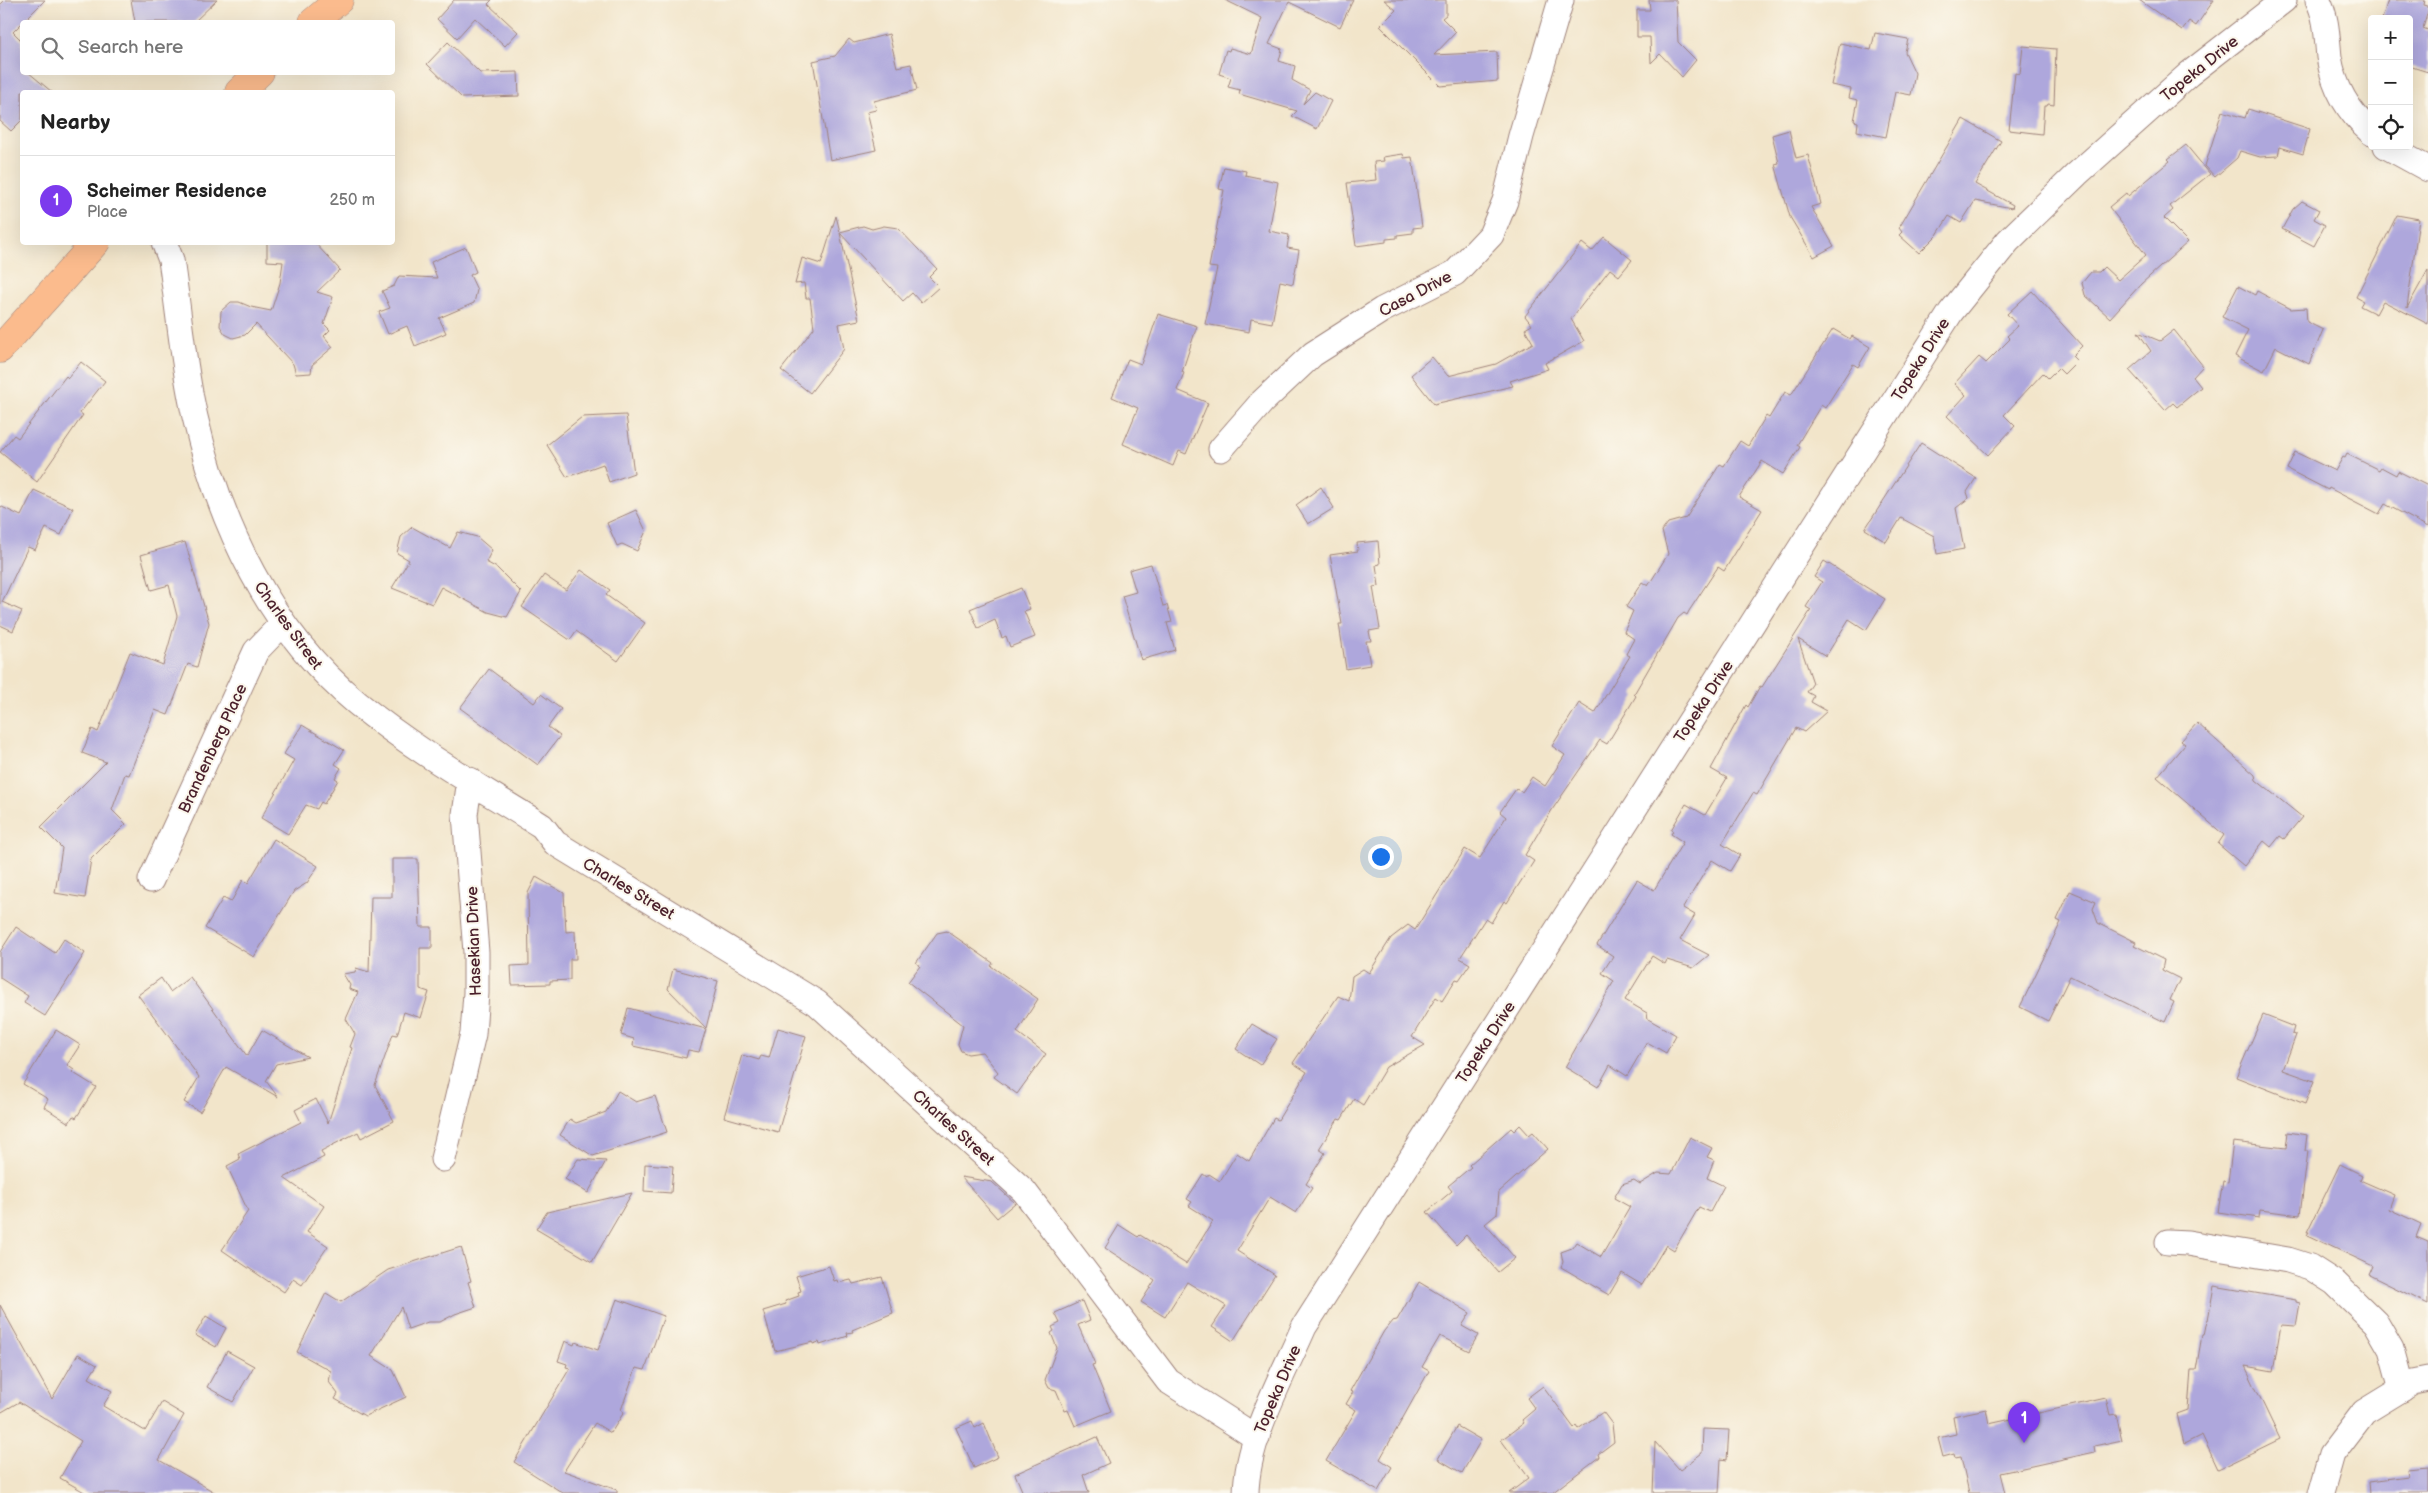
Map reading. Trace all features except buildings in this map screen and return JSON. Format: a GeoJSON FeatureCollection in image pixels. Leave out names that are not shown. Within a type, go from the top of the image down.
{"type":"FeatureCollection","features":[{"type":"Feature","properties":{"kind":"main road"},"geometry":{"type":"LineString","coordinates":[[315,20],[339,0]]}},
{"type":"Feature","properties":{"kind":"main road"},"geometry":{"type":"LineString","coordinates":[[242,90],[257,75]]}},
{"type":"Feature","properties":{"kind":"main road"},"geometry":{"type":"LineString","coordinates":[[0,349],[93,245]]}},
{"type":"Feature","properties":{"kind":"street","name":"Casa Drive"},"geometry":{"type":"LineString","coordinates":[[1221,449],[1262,402],[1313,354],[1382,310],[1455,273],[1490,235],[1505,201],[1521,136],[1561,0]]}},
{"type":"Feature","properties":{"kind":"street","name":"Topeka Drive"},"geometry":{"type":"LineString","coordinates":[[1246,1493],[1247,1475],[1256,1438],[1304,1327],[1950,312],[2008,241],[2077,174],[2189,74],[2284,0]]}},
{"type":"Feature","properties":{"kind":"street"},"geometry":{"type":"LineString","coordinates":[[2318,0],[2327,28],[2336,88],[2356,119],[2368,130]]}},
{"type":"Feature","properties":{"kind":"street"},"geometry":{"type":"LineString","coordinates":[[2393,150],[2428,169]]}},
{"type":"Feature","properties":{"kind":"street","name":"Charles Street"},"geometry":{"type":"LineString","coordinates":[[165,245],[171,260],[194,415],[210,478],[233,536],[255,580],[283,623],[312,661],[357,703],[397,734],[542,826],[555,843],[817,1003],[1024,1191],[1168,1381],[1256,1438]]}},
{"type":"Feature","properties":{"kind":"street","name":"Brandenberg Place"},"geometry":{"type":"LineString","coordinates":[[151,880],[256,651],[283,623]]}},
{"type":"Feature","properties":{"kind":"street","name":"Hasekian Drive"},"geometry":{"type":"LineString","coordinates":[[443,1160],[473,1034],[476,992],[476,952],[465,814],[470,780]]}},
{"type":"Feature","properties":{"kind":"street"},"geometry":{"type":"LineString","coordinates":[[2168,1242],[2188,1243],[2288,1260],[2310,1268],[2335,1283],[2376,1323],[2391,1349],[2402,1389]]}},
{"type":"Feature","properties":{"kind":"street"},"geometry":{"type":"LineString","coordinates":[[2320,1493],[2332,1454],[2364,1412],[2413,1382],[2428,1379]]}},
{"type":"Feature","properties":{"kind":"place","name":"Scheimer Residence"},"geometry":{"type":"Point","coordinates":[2024,1443]}}]}
